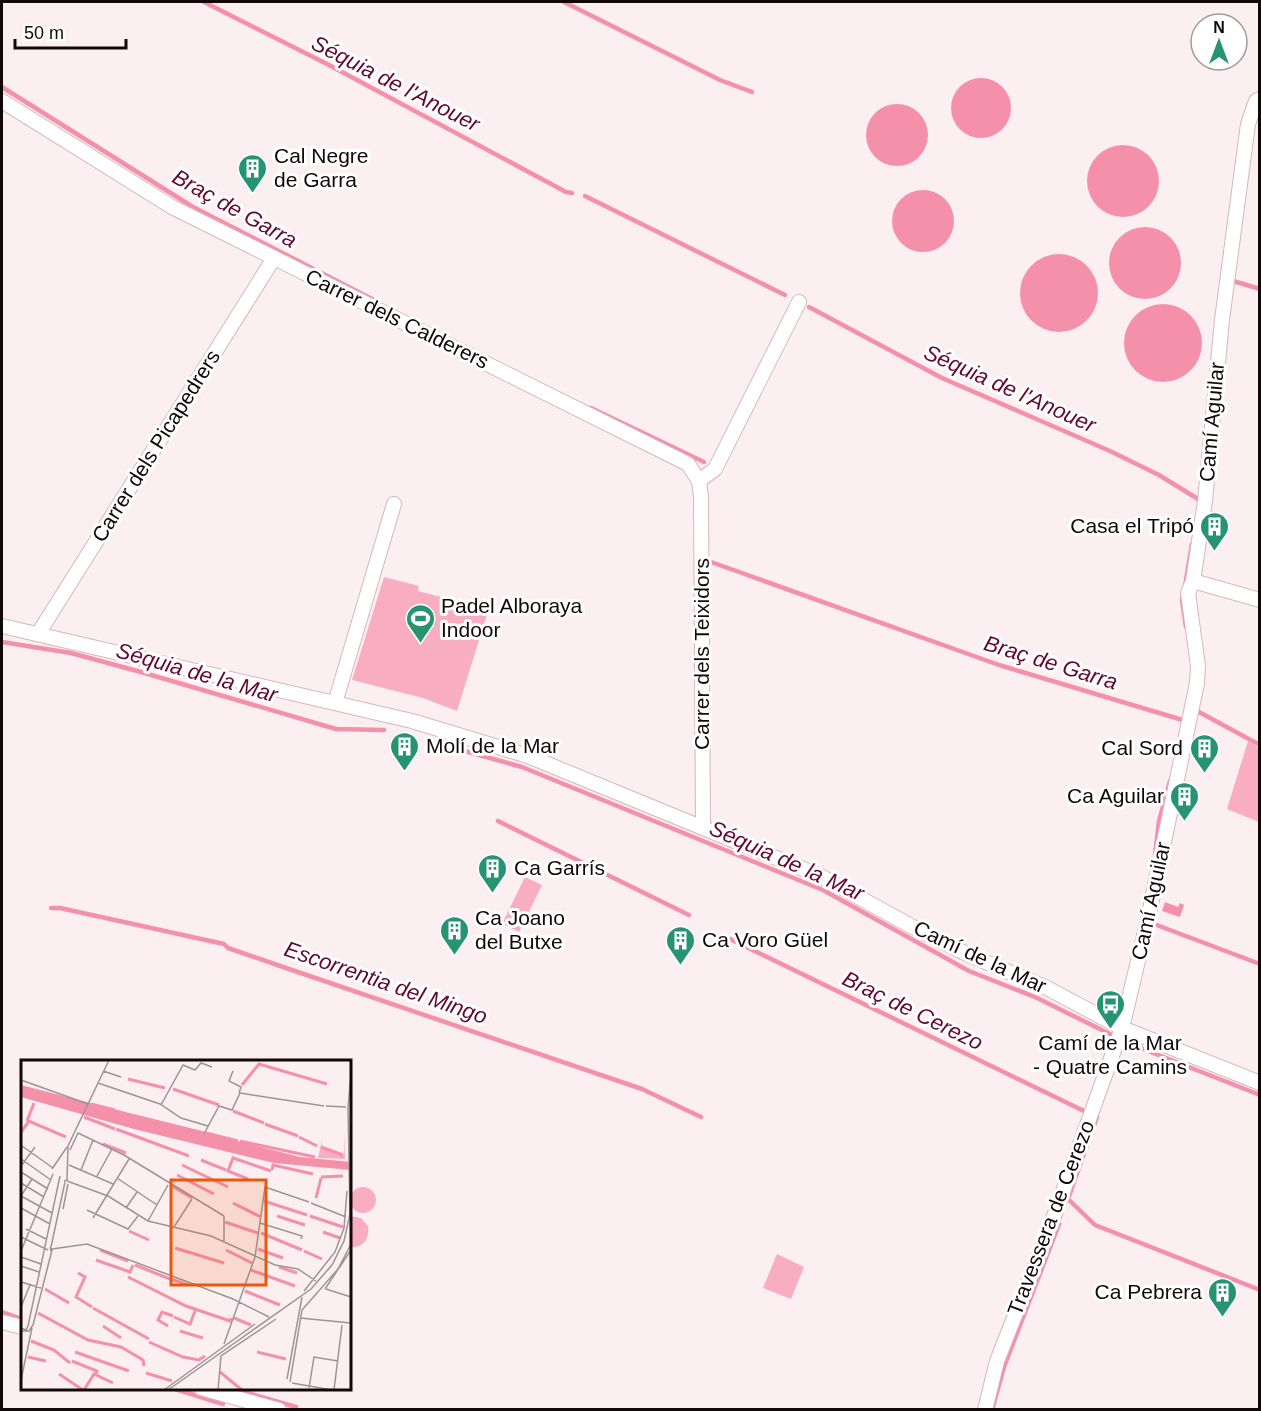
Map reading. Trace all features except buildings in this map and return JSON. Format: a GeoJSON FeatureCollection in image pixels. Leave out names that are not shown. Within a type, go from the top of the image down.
{"type":"FeatureCollection","features":[{"type":"Feature","properties":{"kind":"street","name":"Camí Aguilar"},"geometry":{"type":"LineString","coordinates":[[1122,1028],[1148,919],[1197,683],[1198,666],[1188,593],[1193,580],[1205,501],[1222,320],[1248,124],[1257,101],[1260,99]]}},
{"type":"Feature","properties":{"kind":"street","name":"Carrer dels Calderers"},"geometry":{"type":"LineString","coordinates":[[2,101],[172,207],[688,464],[699,481]]}},
{"type":"Feature","properties":{"kind":"street","name":"Carrer dels Picapedrers"},"geometry":{"type":"LineString","coordinates":[[38,634],[274,258]]}},
{"type":"Feature","properties":{"kind":"street"},"geometry":{"type":"LineString","coordinates":[[699,481],[715,469],[800,302]]}},
{"type":"Feature","properties":{"kind":"street","name":"Carrer dels Teixidors"},"geometry":{"type":"LineString","coordinates":[[699,481],[701,497],[703,827]]}},
{"type":"Feature","properties":{"kind":"street"},"geometry":{"type":"LineString","coordinates":[[335,703],[394,504]]}},
{"type":"Feature","properties":{"kind":"street"},"geometry":{"type":"LineString","coordinates":[[1193,580],[1260,600]]}},
{"type":"Feature","properties":{"kind":"street","name":"Camí de la Mar"},"geometry":{"type":"LineString","coordinates":[[2,626],[412,721],[528,756],[820,876],[920,931],[969,955],[1047,988],[1122,1028],[1260,1083]]}},
{"type":"Feature","properties":{"kind":"street","name":"Travessera de Cerezo"},"geometry":{"type":"LineString","coordinates":[[985,1410],[997,1361],[1056,1211],[1122,1028]]}},
{"type":"Feature","properties":{"kind":"street"},"geometry":{"type":"LineString","coordinates":[[2,1322],[21,1327]]}},
{"type":"Feature","properties":{"kind":"street"},"geometry":{"type":"LineString","coordinates":[[205,1390],[279,1410]]}},
{"type":"Feature","properties":{"kind":"shaded area"},"geometry":{"type":"Polygon","coordinates":[[[975,78],[987,78],[1003,86],[1009,96],[1011,108],[1009,120],[1003,130],[987,138],[975,138],[959,130],[951,114],[951,102],[959,86],[975,78]]]}},
{"type":"Feature","properties":{"kind":"shaded area"},"geometry":{"type":"Polygon","coordinates":[[[897,104],[914,109],[919,113],[923,118],[928,135],[923,152],[919,157],[914,161],[897,166],[880,161],[875,157],[871,152],[866,135],[871,118],[875,113],[880,109],[897,104]]]}},
{"type":"Feature","properties":{"kind":"shaded area"},"geometry":{"type":"Polygon","coordinates":[[[1130,145],[1149,155],[1157,167],[1159,181],[1157,195],[1149,207],[1137,215],[1116,217],[1097,207],[1089,195],[1087,174],[1097,155],[1109,147],[1130,145]]]}},
{"type":"Feature","properties":{"kind":"shaded area"},"geometry":{"type":"Polygon","coordinates":[[[923,190],[940,195],[945,199],[949,204],[954,221],[949,238],[945,243],[940,247],[923,252],[906,247],[901,243],[897,238],[892,221],[897,204],[901,199],[906,195],[923,190]]]}},
{"type":"Feature","properties":{"kind":"shaded area"},"geometry":{"type":"Polygon","coordinates":[[[1145,227],[1165,233],[1175,243],[1181,263],[1175,283],[1165,293],[1145,299],[1125,293],[1115,283],[1109,263],[1115,243],[1125,233],[1145,227]]]}},
{"type":"Feature","properties":{"kind":"shaded area"},"geometry":{"type":"Polygon","coordinates":[[[1051,254],[1067,254],[1081,260],[1092,271],[1098,285],[1098,301],[1092,315],[1081,326],[1067,332],[1051,332],[1037,326],[1026,315],[1020,301],[1020,285],[1026,271],[1037,260],[1051,254]]]}},
{"type":"Feature","properties":{"kind":"shaded area"},"geometry":{"type":"Polygon","coordinates":[[[1163,304],[1178,307],[1190,316],[1199,328],[1202,343],[1199,358],[1190,370],[1178,379],[1163,382],[1148,379],[1136,370],[1127,358],[1124,343],[1127,328],[1136,316],[1148,307],[1163,304]]]}},
{"type":"Feature","properties":{"kind":"shaded area","name":"Padel Alboraya Indoor"},"geometry":{"type":"Polygon","coordinates":[[[384,577],[419,586],[418,591],[453,600],[453,603],[489,608],[457,711],[423,698],[352,680],[384,577]]]}},
{"type":"Feature","properties":{"kind":"shaded area"},"geometry":{"type":"Polygon","coordinates":[[[1248,741],[1259,748],[1259,822],[1227,809],[1248,741]]]}},
{"type":"Feature","properties":{"kind":"shaded area"},"geometry":{"type":"Polygon","coordinates":[[[525,877],[542,885],[519,932],[502,924],[525,877]]]}},
{"type":"Feature","properties":{"kind":"shaded area"},"geometry":{"type":"Polygon","coordinates":[[[1165,902],[1178,907],[1180,903],[1184,905],[1180,917],[1162,911],[1165,902]]]}},
{"type":"Feature","properties":{"kind":"shaded area"},"geometry":{"type":"Polygon","coordinates":[[[358,1188],[368,1188],[375,1195],[375,1205],[368,1212],[358,1212],[351,1205],[351,1195],[358,1188]]]}},
{"type":"Feature","properties":{"kind":"shaded area"},"geometry":{"type":"Polygon","coordinates":[[[351,1216],[361,1218],[368,1226],[367,1239],[351,1247],[351,1216]]]}},
{"type":"Feature","properties":{"kind":"shaded area"},"geometry":{"type":"Polygon","coordinates":[[[777,1254],[804,1267],[791,1299],[763,1288],[777,1254]]]}},
{"type":"Feature","properties":{"kind":"waterway","name":"Séquia de l'Anouer"},"geometry":{"type":"LineString","coordinates":[[204,2],[329,65],[566,192],[572,193]]}},
{"type":"Feature","properties":{"kind":"waterway"},"geometry":{"type":"LineString","coordinates":[[564,2],[720,80],[752,92]]}},
{"type":"Feature","properties":{"kind":"waterway","name":"Braç de Garra"},"geometry":{"type":"LineString","coordinates":[[2,87],[193,207],[376,301]]}},
{"type":"Feature","properties":{"kind":"waterway","name":"Séquia de l'Anouer"},"geometry":{"type":"LineString","coordinates":[[585,196],[785,295]]}},
{"type":"Feature","properties":{"kind":"waterway"},"geometry":{"type":"LineString","coordinates":[[1233,281],[1260,289]]}},
{"type":"Feature","properties":{"kind":"waterway","name":"Séquia de l'Anouer"},"geometry":{"type":"LineString","coordinates":[[809,307],[942,378],[1110,451],[1159,475],[1198,499]]}},
{"type":"Feature","properties":{"kind":"waterway","name":"Braç de Garra"},"geometry":{"type":"LineString","coordinates":[[591,408],[704,462]]}},
{"type":"Feature","properties":{"kind":"waterway"},"geometry":{"type":"LineString","coordinates":[[1185,586],[1192,544]]}},
{"type":"Feature","properties":{"kind":"waterway","name":"Braç de Garra"},"geometry":{"type":"LineString","coordinates":[[711,562],[999,665],[1186,721]]}},
{"type":"Feature","properties":{"kind":"waterway"},"geometry":{"type":"LineString","coordinates":[[1183,594],[1186,627]]}},
{"type":"Feature","properties":{"kind":"waterway","name":"Séquia de la Mar"},"geometry":{"type":"LineString","coordinates":[[2,642],[71,653],[336,729],[384,730]]}},
{"type":"Feature","properties":{"kind":"waterway"},"geometry":{"type":"LineString","coordinates":[[1199,712],[1260,745]]}},
{"type":"Feature","properties":{"kind":"waterway","name":"Séquia de la Mar"},"geometry":{"type":"LineString","coordinates":[[436,743],[522,767],[823,890],[969,971],[1035,997],[1112,1035]]}},
{"type":"Feature","properties":{"kind":"waterway","name":"Braç de Garra"},"geometry":{"type":"LineString","coordinates":[[1155,855],[1159,821],[1170,781]]}},
{"type":"Feature","properties":{"kind":"waterway","name":"Braç de Cerezo"},"geometry":{"type":"LineString","coordinates":[[498,821],[689,915]]}},
{"type":"Feature","properties":{"kind":"waterway","name":"Escorrentia del Mingo"},"geometry":{"type":"LineString","coordinates":[[51,908],[60,908],[224,944],[228,948],[642,1089],[701,1117]]}},
{"type":"Feature","properties":{"kind":"waterway","name":"Braç de Garra"},"geometry":{"type":"LineString","coordinates":[[1154,924],[1260,964]]}},
{"type":"Feature","properties":{"kind":"waterway","name":"Braç de Cerezo"},"geometry":{"type":"LineString","coordinates":[[728,938],[1084,1111]]}},
{"type":"Feature","properties":{"kind":"waterway","name":"Séquia de la Mar"},"geometry":{"type":"LineString","coordinates":[[1128,1043],[1260,1095]]}},
{"type":"Feature","properties":{"kind":"waterway","name":"Braç de Cerezo"},"geometry":{"type":"LineString","coordinates":[[1097,1117],[1068,1199],[1095,1225],[1260,1290]]}},
{"type":"Feature","properties":{"kind":"waterway","name":"Escorrentia del Mingo"},"geometry":{"type":"LineString","coordinates":[[992,1410],[1004,1367],[1059,1224]]}},
{"type":"Feature","properties":{"kind":"waterway"},"geometry":{"type":"LineString","coordinates":[[2,1312],[21,1319]]}},
{"type":"Feature","properties":{"kind":"waterway"},"geometry":{"type":"LineString","coordinates":[[178,1390],[223,1404]]}},
{"type":"Feature","properties":{"kind":"waterway"},"geometry":{"type":"LineString","coordinates":[[238,1390],[296,1407]]}},
{"type":"Feature","properties":{"kind":"place","name":"Cal Negre de Garra"},"geometry":{"type":"Point","coordinates":[253,194]}},
{"type":"Feature","properties":{"kind":"place","name":"Casa el Tripó"},"geometry":{"type":"Point","coordinates":[1215,552]}},
{"type":"Feature","properties":{"kind":"place","name":"Padel Alboraya Indoor"},"geometry":{"type":"Point","coordinates":[420,644]}},
{"type":"Feature","properties":{"kind":"place","name":"Molí de la Mar"},"geometry":{"type":"Point","coordinates":[405,772]}},
{"type":"Feature","properties":{"kind":"place","name":"Cal Sord"},"geometry":{"type":"Point","coordinates":[1204,774]}},
{"type":"Feature","properties":{"kind":"place","name":"Ca Aguilar"},"geometry":{"type":"Point","coordinates":[1185,822]}},
{"type":"Feature","properties":{"kind":"place","name":"Ca Garrís"},"geometry":{"type":"Point","coordinates":[493,894]}},
{"type":"Feature","properties":{"kind":"place","name":"Ca Joano del Butxe"},"geometry":{"type":"Point","coordinates":[454,956]}},
{"type":"Feature","properties":{"kind":"place","name":"Ca Voro Güel"},"geometry":{"type":"Point","coordinates":[681,966]}},
{"type":"Feature","properties":{"kind":"place","name":"Camí de la Mar - Quatre Camins"},"geometry":{"type":"Point","coordinates":[1110,1030]}},
{"type":"Feature","properties":{"kind":"place","name":"Ca Pebrera"},"geometry":{"type":"Point","coordinates":[1223,1318]}}]}
